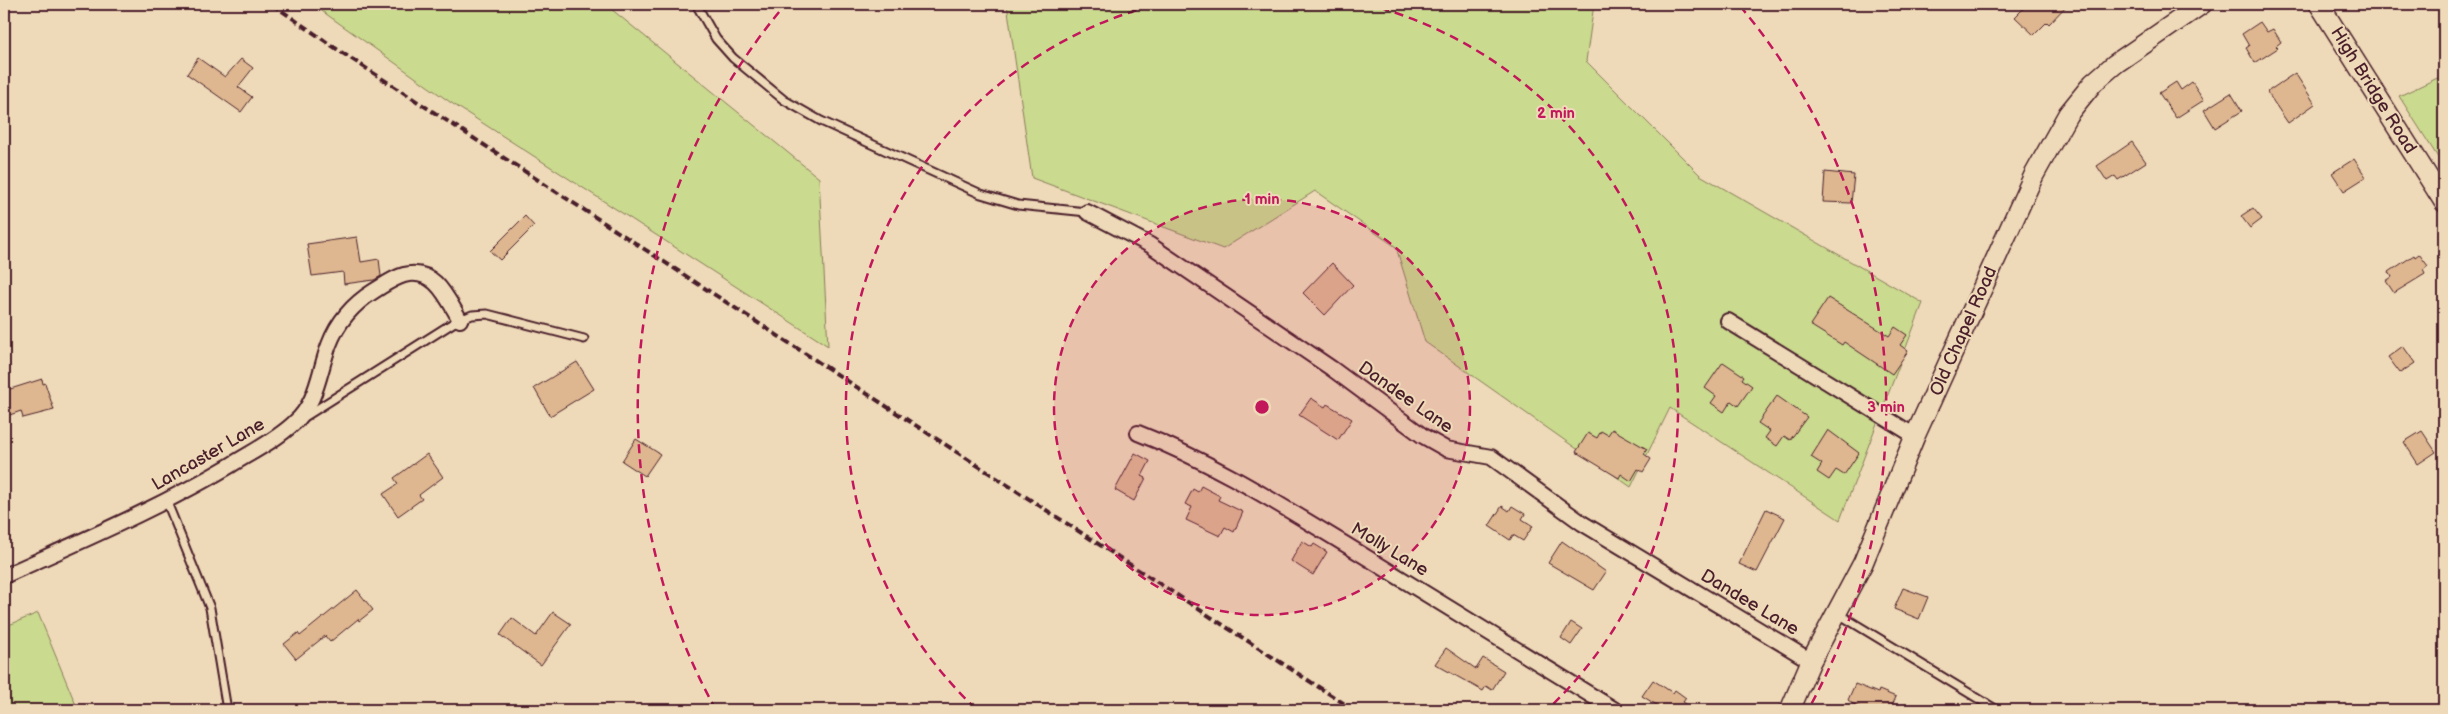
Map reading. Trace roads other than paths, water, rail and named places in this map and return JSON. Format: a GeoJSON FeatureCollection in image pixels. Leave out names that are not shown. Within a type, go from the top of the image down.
{"type":"FeatureCollection","features":[{"type":"Feature","properties":{"kind":"street","name":"Old Chapel Road"},"geometry":{"type":"LineString","coordinates":[[1790,710],[1811,661],[1863,563],[1915,436],[2034,175],[2068,114],[2079,99],[2115,64],[2202,4]]}},
{"type":"Feature","properties":{"kind":"street","name":"High Bridge Road"},"geometry":{"type":"LineString","coordinates":[[2319,4],[2444,202]]}},
{"type":"Feature","properties":{"kind":"street","name":"Dandee Lane"},"geometry":{"type":"LineString","coordinates":[[1088,212],[1150,245],[1331,368],[1423,436],[1446,449],[1491,457],[1582,523],[1811,661]]}},
{"type":"Feature","properties":{"kind":"street","name":"Lancaster Lane"},"geometry":{"type":"LineString","coordinates":[[4,576],[152,509],[266,444],[295,422],[307,408],[329,344],[339,324],[351,307],[366,296],[403,275],[416,273],[428,276],[438,285],[460,320]]}},
{"type":"Feature","properties":{"kind":"street"},"geometry":{"type":"LineString","coordinates":[[1728,321],[1915,436]]}},
{"type":"Feature","properties":{"kind":"street","name":"Molly Lane"},"geometry":{"type":"LineString","coordinates":[[1138,433],[1213,466],[1448,606],[1615,710]]}},
{"type":"Feature","properties":{"kind":"lane"},"geometry":{"type":"LineString","coordinates":[[696,4],[716,39],[733,58],[784,100],[820,121],[981,194],[1018,205],[1088,212]]}},
{"type":"Feature","properties":{"kind":"lane"},"geometry":{"type":"LineString","coordinates":[[295,422],[460,320],[472,315],[487,314],[584,339]]}},
{"type":"Feature","properties":{"kind":"lane"},"geometry":{"type":"LineString","coordinates":[[166,500],[210,608],[227,710]]}},
{"type":"Feature","properties":{"kind":"lane"},"geometry":{"type":"LineString","coordinates":[[1837,613],[1997,710]]}},
{"type":"Feature","properties":{"kind":"railway"},"geometry":{"type":"LineString","coordinates":[[272,4],[341,52],[1354,710]]}}]}
